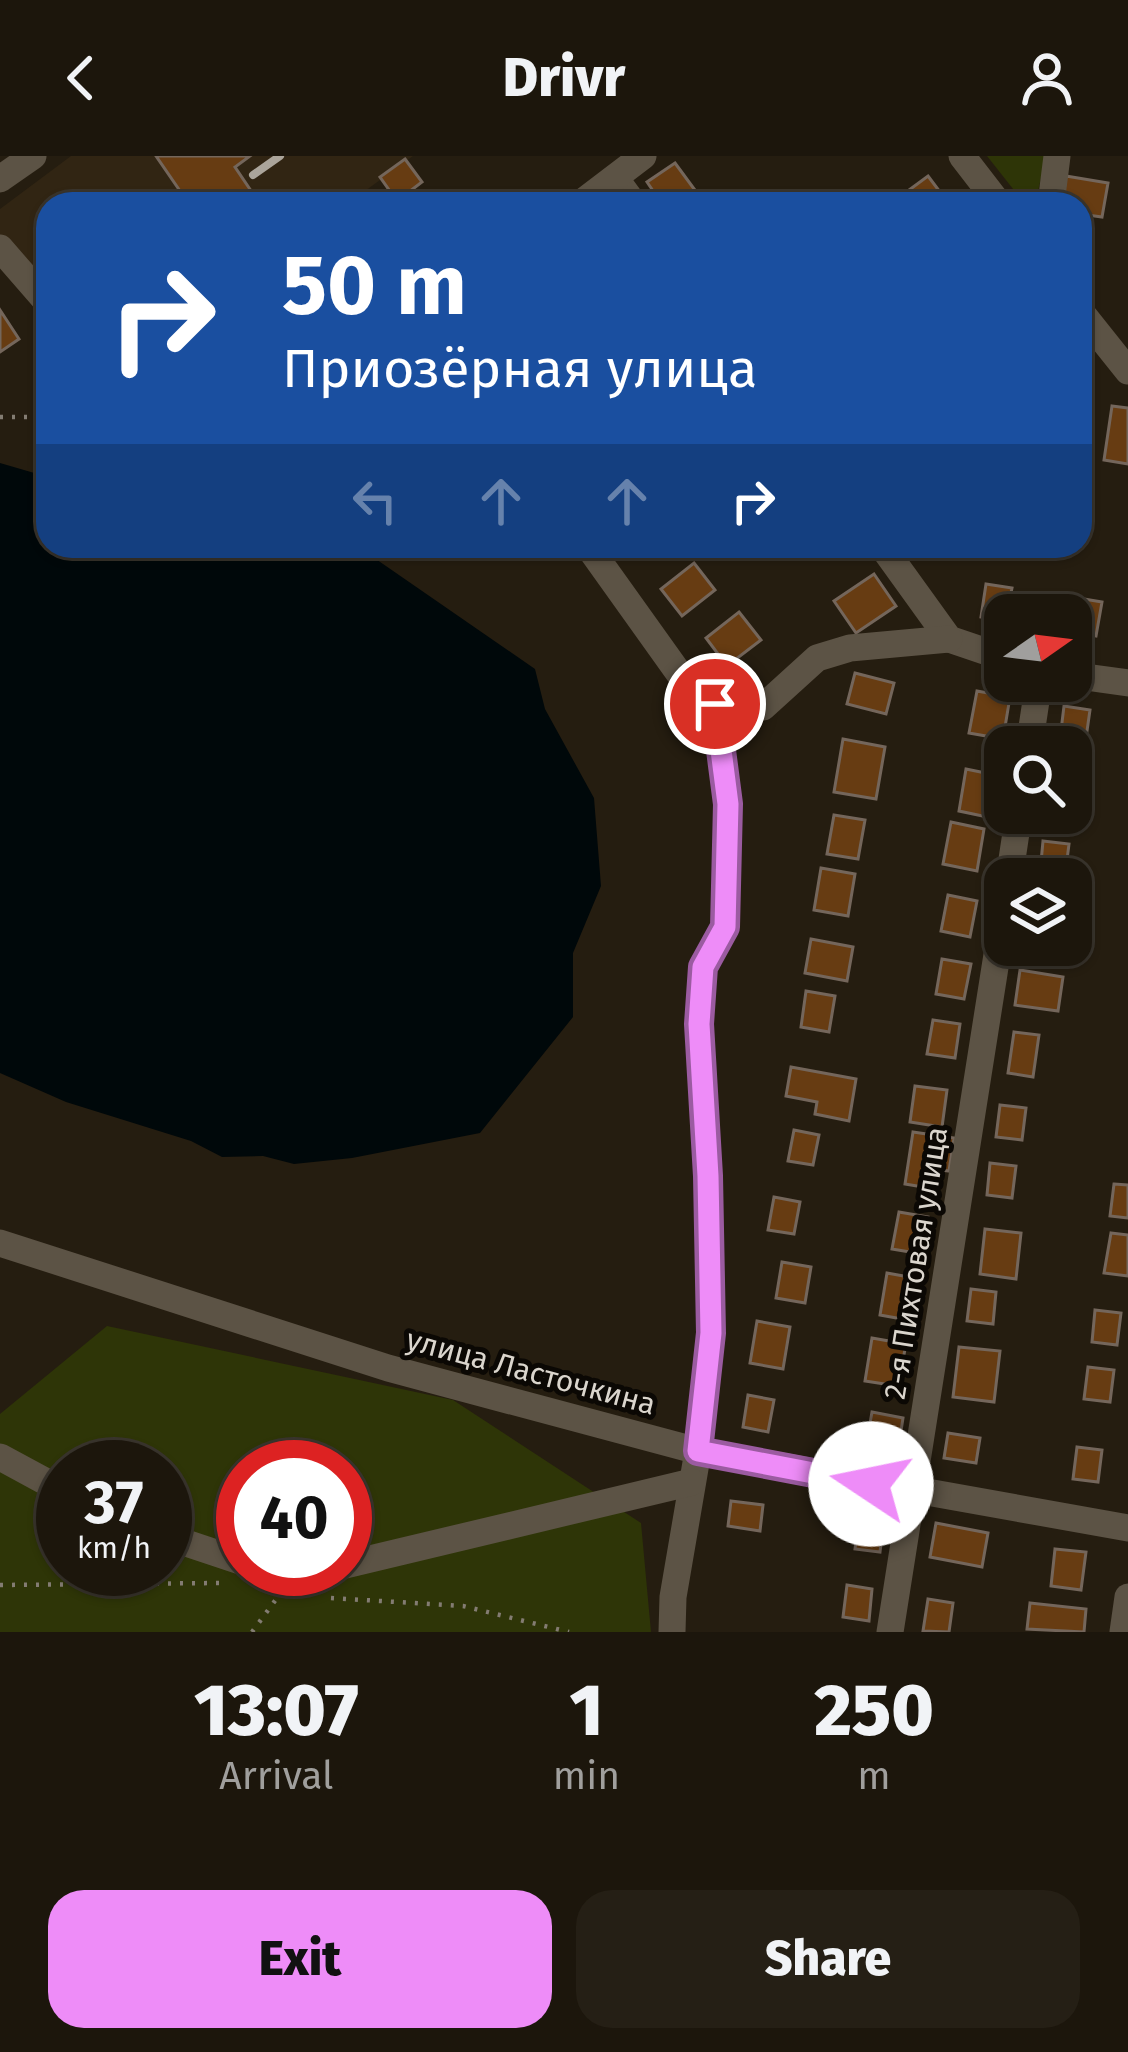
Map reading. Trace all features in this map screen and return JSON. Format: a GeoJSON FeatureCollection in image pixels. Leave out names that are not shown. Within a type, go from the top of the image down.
{"type":"FeatureCollection","features":[{"type":"Feature","properties":{"kind":"street"},"geometry":{"type":"LineString","coordinates":[[0,178],[33,156]]}},
{"type":"Feature","properties":{"kind":"street"},"geometry":{"type":"LineString","coordinates":[[596,192],[644,156]]}},
{"type":"Feature","properties":{"kind":"street"},"geometry":{"type":"LineString","coordinates":[[962,156],[990,192]]}},
{"type":"Feature","properties":{"kind":"street"},"geometry":{"type":"LineString","coordinates":[[1053,192],[1057,156]]}},
{"type":"Feature","properties":{"kind":"street"},"geometry":{"type":"LineString","coordinates":[[614,178],[625,192]]}},
{"type":"Feature","properties":{"kind":"street"},"geometry":{"type":"LineString","coordinates":[[0,248],[36,289]]}},
{"type":"Feature","properties":{"kind":"street"},"geometry":{"type":"LineString","coordinates":[[1092,326],[1128,371]]}},
{"type":"Feature","properties":{"kind":"street"},"geometry":{"type":"LineString","coordinates":[[597,558],[694,693],[715,704],[764,707],[817,658],[833,653],[950,638],[984,650]]}},
{"type":"Feature","properties":{"kind":"street"},"geometry":{"type":"LineString","coordinates":[[891,558],[950,638]]}},
{"type":"Feature","properties":{"kind":"street"},"geometry":{"type":"LineString","coordinates":[[1092,678],[1128,683]]}},
{"type":"Feature","properties":{"kind":"street"},"geometry":{"type":"LineString","coordinates":[[672,1632],[711,1333],[699,1024],[703,967],[725,927],[727,825],[715,704]]}},
{"type":"Feature","properties":{"kind":"street","name":"2-я Пихтовая улица"},"geometry":{"type":"LineString","coordinates":[[890,1632],[995,966]]}},
{"type":"Feature","properties":{"kind":"street","name":"улица Ласточкина"},"geometry":{"type":"LineString","coordinates":[[0,1243],[388,1368],[698,1451],[1128,1528]]}},
{"type":"Feature","properties":{"kind":"street"},"geometry":{"type":"LineString","coordinates":[[0,1457],[36,1477]]}},
{"type":"Feature","properties":{"kind":"street"},"geometry":{"type":"LineString","coordinates":[[372,1559],[692,1482]]}},
{"type":"Feature","properties":{"kind":"street"},"geometry":{"type":"LineString","coordinates":[[1123,1632],[1128,1598]]}},
{"type":"Feature","properties":{"kind":"path"},"geometry":{"type":"LineString","coordinates":[[0,417],[36,417]]}},
{"type":"Feature","properties":{"kind":"path"},"geometry":{"type":"LineString","coordinates":[[0,1585],[216,1583]]}},
{"type":"Feature","properties":{"kind":"path"},"geometry":{"type":"LineString","coordinates":[[372,1590],[464,1606],[569,1632]]}},
{"type":"Feature","properties":{"kind":"path"},"geometry":{"type":"LineString","coordinates":[[252,1632],[277,1596]]}},
{"type":"Feature","properties":{"kind":"shaded area"},"geometry":{"type":"Polygon","coordinates":[[[71,156],[413,156],[364,192],[36,192],[36,276],[0,238],[0,209],[71,156]]]}},
{"type":"Feature","properties":{"kind":"shaded area"},"geometry":{"type":"Polygon","coordinates":[[[0,463],[36,474],[36,558],[374,558],[535,669],[545,709],[594,798],[601,886],[573,953],[573,1017],[480,1133],[352,1158],[294,1164],[263,1156],[222,1157],[191,1141],[66,1102],[0,1073],[0,463]]]}},
{"type":"Feature","properties":{"kind":"green space"},"geometry":{"type":"Polygon","coordinates":[[[987,156],[1046,156],[1038,192],[1016,192],[987,156]]]}},
{"type":"Feature","properties":{"kind":"green space"},"geometry":{"type":"Polygon","coordinates":[[[107,1326],[453,1400],[641,1523],[651,1632],[0,1632],[0,1414],[107,1326]]]}},
{"type":"Feature","properties":{"kind":"building"},"geometry":{"type":"Polygon","coordinates":[[[156,156],[250,156],[235,167],[252,192],[181,192],[156,156]]]}},
{"type":"Feature","properties":{"kind":"building"},"geometry":{"type":"Polygon","coordinates":[[[405,159],[422,182],[409,192],[391,192],[380,177],[405,159]]]}},
{"type":"Feature","properties":{"kind":"building"},"geometry":{"type":"Polygon","coordinates":[[[675,163],[696,192],[654,192],[647,182],[675,163]]]}},
{"type":"Feature","properties":{"kind":"building"},"geometry":{"type":"Polygon","coordinates":[[[928,176],[940,192],[906,192],[928,176]]]}},
{"type":"Feature","properties":{"kind":"building"},"geometry":{"type":"Polygon","coordinates":[[[1066,176],[1108,183],[1102,217],[1092,216],[1092,192],[1064,192],[1066,176]]]}},
{"type":"Feature","properties":{"kind":"building"},"geometry":{"type":"Polygon","coordinates":[[[0,310],[19,339],[0,352],[0,310]]]}},
{"type":"Feature","properties":{"kind":"building"},"geometry":{"type":"Polygon","coordinates":[[[1112,406],[1128,408],[1128,464],[1104,460],[1112,406]]]}},
{"type":"Feature","properties":{"kind":"building"},"geometry":{"type":"Polygon","coordinates":[[[694,563],[715,590],[682,616],[661,589],[694,563]]]}},
{"type":"Feature","properties":{"kind":"building"},"geometry":{"type":"Polygon","coordinates":[[[874,574],[896,606],[856,633],[834,601],[874,574]]]}},
{"type":"Feature","properties":{"kind":"building"},"geometry":{"type":"Polygon","coordinates":[[[986,584],[1012,588],[1011,594],[984,594],[986,584]]]}},
{"type":"Feature","properties":{"kind":"building"},"geometry":{"type":"Polygon","coordinates":[[[1092,600],[1102,602],[1096,636],[1092,635],[1092,600]]]}},
{"type":"Feature","properties":{"kind":"building"},"geometry":{"type":"Polygon","coordinates":[[[739,612],[761,640],[727,666],[706,638],[739,612]]]}},
{"type":"Feature","properties":{"kind":"building"},"geometry":{"type":"Polygon","coordinates":[[[855,673],[894,683],[886,714],[847,704],[855,673]]]}},
{"type":"Feature","properties":{"kind":"building"},"geometry":{"type":"Polygon","coordinates":[[[977,691],[984,692],[984,702],[1009,702],[1005,726],[984,726],[984,736],[969,733],[977,691]]]}},
{"type":"Feature","properties":{"kind":"building"},"geometry":{"type":"Polygon","coordinates":[[[1064,706],[1090,710],[1088,726],[1062,726],[1064,706]]]}},
{"type":"Feature","properties":{"kind":"building"},"geometry":{"type":"Polygon","coordinates":[[[843,739],[885,747],[876,799],[834,792],[843,739]]]}},
{"type":"Feature","properties":{"kind":"building"},"geometry":{"type":"Polygon","coordinates":[[[966,769],[984,773],[984,816],[959,811],[966,769]]]}},
{"type":"Feature","properties":{"kind":"building"},"geometry":{"type":"Polygon","coordinates":[[[834,815],[865,820],[858,859],[827,854],[834,815]]]}},
{"type":"Feature","properties":{"kind":"building"},"geometry":{"type":"Polygon","coordinates":[[[951,822],[984,829],[977,871],[943,864],[951,822]]]}},
{"type":"Feature","properties":{"kind":"building"},"geometry":{"type":"Polygon","coordinates":[[[1043,841],[1069,844],[1067,858],[1041,858],[1043,841]]]}},
{"type":"Feature","properties":{"kind":"building"},"geometry":{"type":"Polygon","coordinates":[[[821,868],[855,874],[848,916],[814,910],[821,868]]]}},
{"type":"Feature","properties":{"kind":"building"},"geometry":{"type":"Polygon","coordinates":[[[948,895],[977,901],[970,937],[941,931],[948,895]]]}},
{"type":"Feature","properties":{"kind":"building"},"geometry":{"type":"Polygon","coordinates":[[[811,939],[853,947],[847,981],[805,973],[811,939]]]}},
{"type":"Feature","properties":{"kind":"building"},"geometry":{"type":"Polygon","coordinates":[[[942,959],[971,964],[964,999],[936,994],[942,959]]]}},
{"type":"Feature","properties":{"kind":"building"},"geometry":{"type":"Polygon","coordinates":[[[1020,970],[1063,977],[1058,1011],[1015,1005],[1020,970]]]}},
{"type":"Feature","properties":{"kind":"building"},"geometry":{"type":"Polygon","coordinates":[[[806,991],[835,996],[829,1032],[801,1027],[806,991]]]}},
{"type":"Feature","properties":{"kind":"building"},"geometry":{"type":"Polygon","coordinates":[[[933,1020],[960,1024],[955,1058],[927,1054],[933,1020]]]}},
{"type":"Feature","properties":{"kind":"building"},"geometry":{"type":"Polygon","coordinates":[[[1014,1032],[1039,1035],[1033,1077],[1008,1073],[1014,1032]]]}},
{"type":"Feature","properties":{"kind":"building"},"geometry":{"type":"Polygon","coordinates":[[[791,1067],[856,1079],[849,1121],[815,1114],[817,1102],[786,1096],[791,1067]]]}},
{"type":"Feature","properties":{"kind":"building"},"geometry":{"type":"Polygon","coordinates":[[[915,1086],[947,1090],[942,1127],[910,1122],[915,1086]]]}},
{"type":"Feature","properties":{"kind":"building"},"geometry":{"type":"Polygon","coordinates":[[[1000,1105],[1026,1108],[1022,1140],[996,1137],[1000,1105]]]}},
{"type":"Feature","properties":{"kind":"building"},"geometry":{"type":"Polygon","coordinates":[[[794,1130],[819,1135],[813,1165],[788,1161],[794,1130]]]}},
{"type":"Feature","properties":{"kind":"building"},"geometry":{"type":"Polygon","coordinates":[[[913,1132],[954,1138],[949,1171],[932,1169],[929,1188],[905,1184],[913,1132]]]}},
{"type":"Feature","properties":{"kind":"building"},"geometry":{"type":"Polygon","coordinates":[[[990,1163],[1016,1166],[1012,1198],[987,1195],[990,1163]]]}},
{"type":"Feature","properties":{"kind":"building"},"geometry":{"type":"Polygon","coordinates":[[[1114,1184],[1128,1185],[1128,1218],[1110,1216],[1114,1184]]]}},
{"type":"Feature","properties":{"kind":"building"},"geometry":{"type":"Polygon","coordinates":[[[774,1197],[800,1202],[794,1234],[768,1230],[774,1197]]]}},
{"type":"Feature","properties":{"kind":"building"},"geometry":{"type":"Polygon","coordinates":[[[899,1212],[928,1217],[922,1254],[892,1249],[899,1212]]]}},
{"type":"Feature","properties":{"kind":"building"},"geometry":{"type":"Polygon","coordinates":[[[985,1229],[1021,1233],[1016,1279],[980,1274],[985,1229]]]}},
{"type":"Feature","properties":{"kind":"building"},"geometry":{"type":"Polygon","coordinates":[[[1111,1233],[1128,1235],[1128,1276],[1104,1273],[1111,1233]]]}},
{"type":"Feature","properties":{"kind":"building"},"geometry":{"type":"Polygon","coordinates":[[[782,1262],[811,1267],[805,1303],[776,1298],[782,1262]]]}},
{"type":"Feature","properties":{"kind":"building"},"geometry":{"type":"Polygon","coordinates":[[[887,1273],[920,1279],[913,1321],[880,1315],[887,1273]]]}},
{"type":"Feature","properties":{"kind":"building"},"geometry":{"type":"Polygon","coordinates":[[[971,1289],[996,1292],[993,1324],[967,1321],[971,1289]]]}},
{"type":"Feature","properties":{"kind":"building"},"geometry":{"type":"Polygon","coordinates":[[[1095,1310],[1121,1313],[1117,1345],[1092,1342],[1095,1310]]]}},
{"type":"Feature","properties":{"kind":"building"},"geometry":{"type":"Polygon","coordinates":[[[757,1321],[790,1327],[783,1369],[750,1363],[757,1321]]]}},
{"type":"Feature","properties":{"kind":"building"},"geometry":{"type":"Polygon","coordinates":[[[872,1338],[906,1344],[898,1386],[865,1381],[872,1338]]]}},
{"type":"Feature","properties":{"kind":"building"},"geometry":{"type":"Polygon","coordinates":[[[959,1347],[1000,1351],[994,1402],[953,1397],[959,1347]]]}},
{"type":"Feature","properties":{"kind":"building"},"geometry":{"type":"Polygon","coordinates":[[[1088,1367],[1114,1370],[1110,1402],[1084,1399],[1088,1367]]]}},
{"type":"Feature","properties":{"kind":"building"},"geometry":{"type":"Polygon","coordinates":[[[748,1395],[774,1400],[768,1432],[743,1427],[748,1395]]]}},
{"type":"Feature","properties":{"kind":"building"},"geometry":{"type":"Polygon","coordinates":[[[872,1412],[903,1418],[897,1457],[865,1451],[872,1412]]]}},
{"type":"Feature","properties":{"kind":"building"},"geometry":{"type":"Polygon","coordinates":[[[948,1433],[980,1438],[976,1463],[944,1458],[948,1433]]]}},
{"type":"Feature","properties":{"kind":"building"},"geometry":{"type":"Polygon","coordinates":[[[1077,1447],[1102,1450],[1098,1482],[1073,1479],[1077,1447]]]}},
{"type":"Feature","properties":{"kind":"building"},"geometry":{"type":"Polygon","coordinates":[[[731,1501],[763,1505],[760,1531],[728,1526],[731,1501]]]}},
{"type":"Feature","properties":{"kind":"building"},"geometry":{"type":"Polygon","coordinates":[[[859,1517],[884,1520],[880,1552],[855,1549],[859,1517]]]}},
{"type":"Feature","properties":{"kind":"building"},"geometry":{"type":"Polygon","coordinates":[[[936,1523],[988,1533],[982,1567],[930,1557],[936,1523]]]}},
{"type":"Feature","properties":{"kind":"building"},"geometry":{"type":"Polygon","coordinates":[[[1055,1549],[1086,1552],[1081,1590],[1051,1586],[1055,1549]]]}},
{"type":"Feature","properties":{"kind":"building"},"geometry":{"type":"Polygon","coordinates":[[[847,1585],[872,1589],[869,1621],[843,1617],[847,1585]]]}},
{"type":"Feature","properties":{"kind":"building"},"geometry":{"type":"Polygon","coordinates":[[[928,1599],[953,1603],[949,1632],[923,1631],[928,1599]]]}},
{"type":"Feature","properties":{"kind":"building"},"geometry":{"type":"Polygon","coordinates":[[[1030,1603],[1086,1609],[1084,1632],[1027,1629],[1030,1603]]]}},
{"type":"Feature","properties":{"kind":"railway"},"geometry":{"type":"LineString","coordinates":[[253,175],[280,156]]}},
{"type":"Feature","properties":{"kind":"route"},"geometry":{"type":"LineString","coordinates":[[715,704],[728,804],[725,927],[703,967],[699,1024],[711,1333],[698,1451],[871,1484]]}}]}
